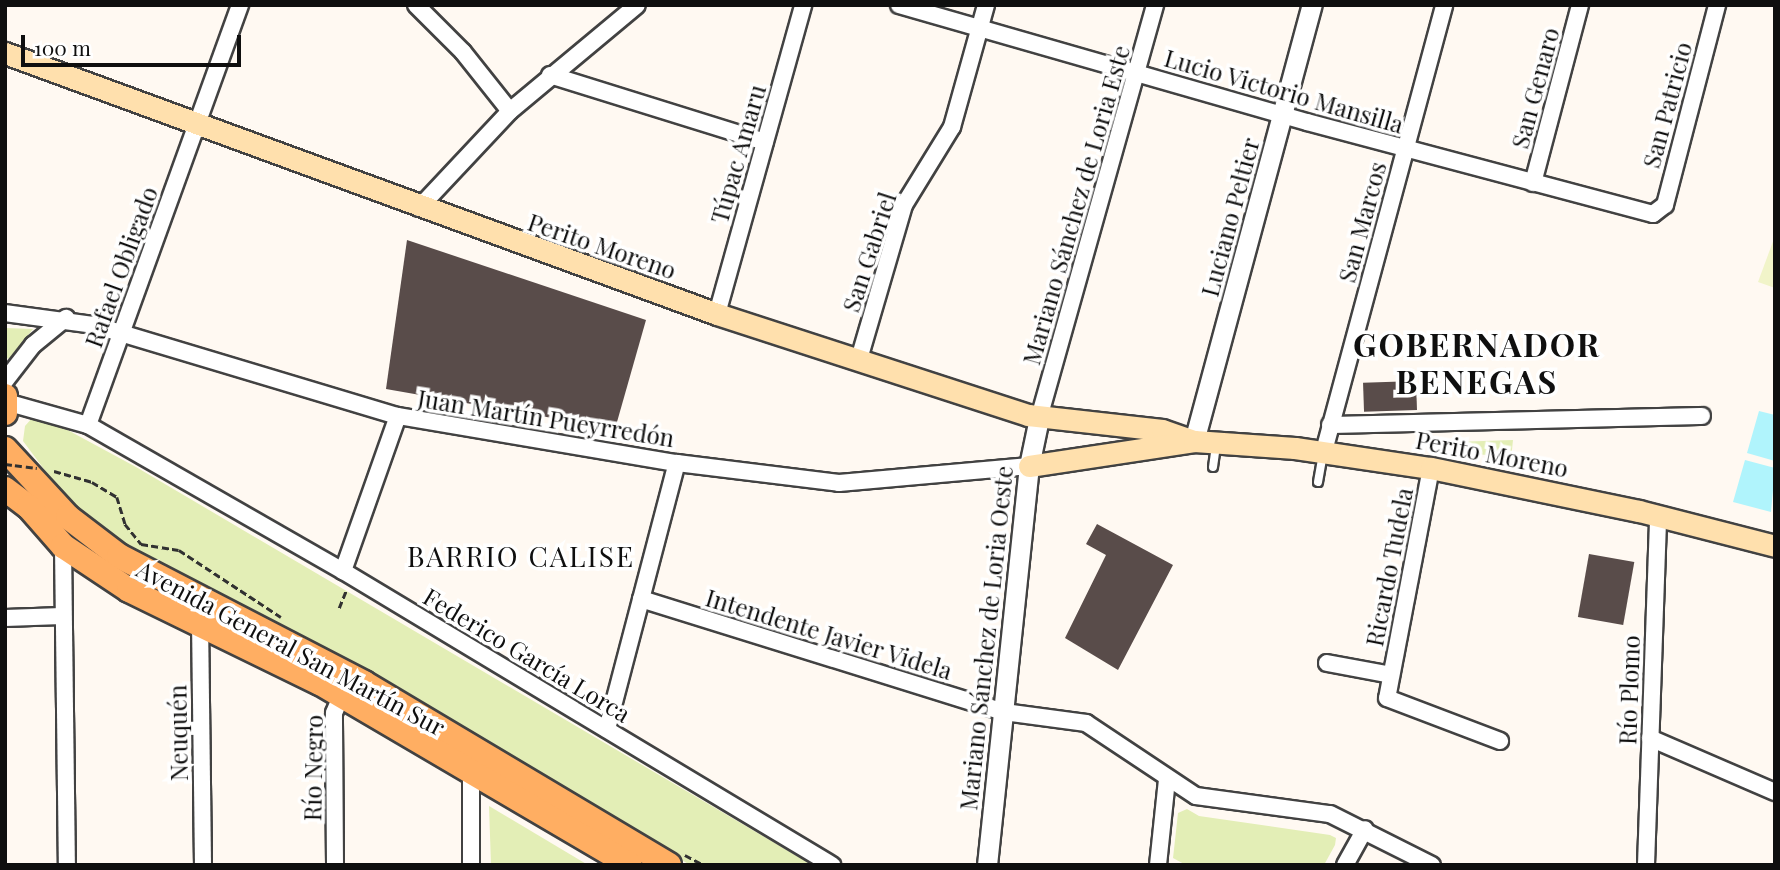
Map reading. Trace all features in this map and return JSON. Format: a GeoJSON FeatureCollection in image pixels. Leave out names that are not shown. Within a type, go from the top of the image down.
{"type":"FeatureCollection","features":[{"type":"Feature","properties":{"kind":"main road","name":"Perito Moreno"},"geometry":{"type":"LineString","coordinates":[[5,53],[419,208],[717,314],[1039,418],[1162,430],[1195,441]]}},
{"type":"Feature","properties":{"kind":"main road","name":"Perito Moreno"},"geometry":{"type":"LineString","coordinates":[[1029,466],[1195,441],[1324,451],[1431,468],[1658,516],[1775,546]]}},
{"type":"Feature","properties":{"kind":"main road","name":"Avenida General San Martín Sur"},"geometry":{"type":"LineString","coordinates":[[5,449],[79,527],[119,556],[474,760],[669,865]]}},
{"type":"Feature","properties":{"kind":"main road","name":"Avenida General San Martín Sur"},"geometry":{"type":"LineString","coordinates":[[5,489],[29,507],[63,546],[129,590],[200,626],[346,685]]}},
{"type":"Feature","properties":{"kind":"main road","name":"Avenida General San Martín Sur"},"geometry":{"type":"LineString","coordinates":[[474,760],[630,865]]}},
{"type":"Feature","properties":{"kind":"street","name":"Rafael Obligado"},"geometry":{"type":"LineString","coordinates":[[88,425],[240,5]]}},
{"type":"Feature","properties":{"kind":"street"},"geometry":{"type":"LineString","coordinates":[[416,5],[463,52],[510,111]]}},
{"type":"Feature","properties":{"kind":"street","name":"Túpac Amaru"},"geometry":{"type":"LineString","coordinates":[[717,314],[803,5]]}},
{"type":"Feature","properties":{"kind":"street","name":"Lucio Victorio Mansilla"},"geometry":{"type":"LineString","coordinates":[[899,5],[1405,148],[1657,214]]}},
{"type":"Feature","properties":{"kind":"street","name":"San Gabriel"},"geometry":{"type":"LineString","coordinates":[[859,359],[904,205],[952,127],[986,5]]}},
{"type":"Feature","properties":{"kind":"street","name":"Mariano Sánchez de Loria Este"},"geometry":{"type":"LineString","coordinates":[[1039,418],[1155,5]]}},
{"type":"Feature","properties":{"kind":"street","name":"Luciano Peltier"},"geometry":{"type":"LineString","coordinates":[[1195,441],[1312,5]]}},
{"type":"Feature","properties":{"kind":"street","name":"San Marcos"},"geometry":{"type":"LineString","coordinates":[[1324,451],[1444,5]]}},
{"type":"Feature","properties":{"kind":"street","name":"San Genaro"},"geometry":{"type":"LineString","coordinates":[[1533,183],[1580,5]]}},
{"type":"Feature","properties":{"kind":"street","name":"San Patricio"},"geometry":{"type":"LineString","coordinates":[[1657,214],[1665,205],[1717,5]]}},
{"type":"Feature","properties":{"kind":"street"},"geometry":{"type":"LineString","coordinates":[[419,208],[510,111],[626,8]]}},
{"type":"Feature","properties":{"kind":"street"},"geometry":{"type":"LineString","coordinates":[[550,75],[765,142]]}},
{"type":"Feature","properties":{"kind":"street","name":"Juan Martín Pueyrredón"},"geometry":{"type":"LineString","coordinates":[[5,313],[66,318],[122,332],[398,416],[677,463],[839,483],[1029,466]]}},
{"type":"Feature","properties":{"kind":"street"},"geometry":{"type":"LineString","coordinates":[[6,398],[33,345],[66,318]]}},
{"type":"Feature","properties":{"kind":"street","name":"Federico García Lorca"},"geometry":{"type":"LineString","coordinates":[[6,398],[88,425],[343,571],[832,865]]}},
{"type":"Feature","properties":{"kind":"street"},"geometry":{"type":"LineString","coordinates":[[343,571],[398,416]]}},
{"type":"Feature","properties":{"kind":"street"},"geometry":{"type":"LineString","coordinates":[[1330,425],[1702,416]]}},
{"type":"Feature","properties":{"kind":"street","name":"Mariano Sánchez de Loria Oeste"},"geometry":{"type":"LineString","coordinates":[[987,865],[1029,466],[1039,418]]}},
{"type":"Feature","properties":{"kind":"street"},"geometry":{"type":"LineString","coordinates":[[607,729],[677,463]]}},
{"type":"Feature","properties":{"kind":"street","name":"Ricardo Tudela"},"geometry":{"type":"LineString","coordinates":[[1431,468],[1387,698],[1500,741]]}},
{"type":"Feature","properties":{"kind":"street","name":"Río Plomo"},"geometry":{"type":"LineString","coordinates":[[1646,865],[1658,516]]}},
{"type":"Feature","properties":{"kind":"street"},"geometry":{"type":"LineString","coordinates":[[63,546],[67,865]]}},
{"type":"Feature","properties":{"kind":"street","name":"Intendente Javier Videla"},"geometry":{"type":"LineString","coordinates":[[641,599],[1004,712],[1086,723],[1167,780],[1205,799],[1318,812],[1365,829],[1432,865]]}},
{"type":"Feature","properties":{"kind":"street","name":"Neuquén"},"geometry":{"type":"LineString","coordinates":[[200,601],[203,865]]}},
{"type":"Feature","properties":{"kind":"street"},"geometry":{"type":"LineString","coordinates":[[5,618],[62,616]]}},
{"type":"Feature","properties":{"kind":"street","name":"Ricardo Tudela"},"geometry":{"type":"LineString","coordinates":[[1327,663],[1391,675]]}},
{"type":"Feature","properties":{"kind":"street","name":"Río Negro"},"geometry":{"type":"LineString","coordinates":[[335,865],[334,713],[346,685]]}},
{"type":"Feature","properties":{"kind":"street"},"geometry":{"type":"LineString","coordinates":[[1650,738],[1775,792]]}},
{"type":"Feature","properties":{"kind":"street"},"geometry":{"type":"LineString","coordinates":[[471,865],[474,760]]}},
{"type":"Feature","properties":{"kind":"street"},"geometry":{"type":"LineString","coordinates":[[1158,865],[1167,780]]}},
{"type":"Feature","properties":{"kind":"street"},"geometry":{"type":"LineString","coordinates":[[1345,865],[1365,829]]}},
{"type":"Feature","properties":{"kind":"lane"},"geometry":{"type":"LineString","coordinates":[[1213,467],[1217,442]]}},
{"type":"Feature","properties":{"kind":"lane"},"geometry":{"type":"LineString","coordinates":[[1318,482],[1324,451]]}},
{"type":"Feature","properties":{"kind":"path"},"geometry":{"type":"LineString","coordinates":[[5,464],[37,468]]}},
{"type":"Feature","properties":{"kind":"green space"},"geometry":{"type":"Polygon","coordinates":[[[1775,236],[1775,288],[1758,282],[1775,236]]]}},
{"type":"Feature","properties":{"kind":"green space"},"geometry":{"type":"Polygon","coordinates":[[[5,328],[33,329],[9,359],[5,357],[5,328]]]}},
{"type":"Feature","properties":{"kind":"green space"},"geometry":{"type":"Polygon","coordinates":[[[33,417],[51,421],[136,467],[812,865],[690,865],[357,667],[159,570],[64,496],[23,441],[25,426],[33,417]]]}},
{"type":"Feature","properties":{"kind":"green space"},"geometry":{"type":"Polygon","coordinates":[[[1513,440],[1511,459],[1453,450],[1454,442],[1513,440]]]}},
{"type":"Feature","properties":{"kind":"green space"},"geometry":{"type":"Polygon","coordinates":[[[489,806],[588,865],[491,865],[489,806]]]}},
{"type":"Feature","properties":{"kind":"green space"},"geometry":{"type":"Polygon","coordinates":[[[1187,809],[1199,816],[1330,835],[1336,838],[1335,845],[1324,865],[1186,865],[1173,858],[1178,813],[1187,809]]]}},
{"type":"Feature","properties":{"kind":"water"},"geometry":{"type":"Polygon","coordinates":[[[1759,411],[1775,415],[1775,461],[1747,453],[1759,411]]]}},
{"type":"Feature","properties":{"kind":"water"},"geometry":{"type":"Polygon","coordinates":[[[1745,460],[1775,468],[1771,512],[1733,502],[1745,460]]]}},
{"type":"Feature","properties":{"kind":"building"},"geometry":{"type":"Polygon","coordinates":[[[407,240],[646,320],[615,429],[386,389],[407,240]]]}},
{"type":"Feature","properties":{"kind":"building"},"geometry":{"type":"Polygon","coordinates":[[[1416,381],[1417,410],[1364,412],[1363,383],[1416,381]]]}},
{"type":"Feature","properties":{"kind":"building"},"geometry":{"type":"Polygon","coordinates":[[[1097,524],[1173,565],[1118,670],[1065,638],[1106,555],[1086,544],[1097,524]]]}},
{"type":"Feature","properties":{"kind":"building"},"geometry":{"type":"Polygon","coordinates":[[[1589,554],[1634,562],[1623,625],[1578,617],[1589,554]]]}},
{"type":"Feature","properties":{"kind":"district","name":"GOBERNADOR BENEGAS"},"geometry":{"type":"Point","coordinates":[1477,364]}},
{"type":"Feature","properties":{"kind":"district","name":"BARRIO CALISE"},"geometry":{"type":"Point","coordinates":[521,556]}}]}
